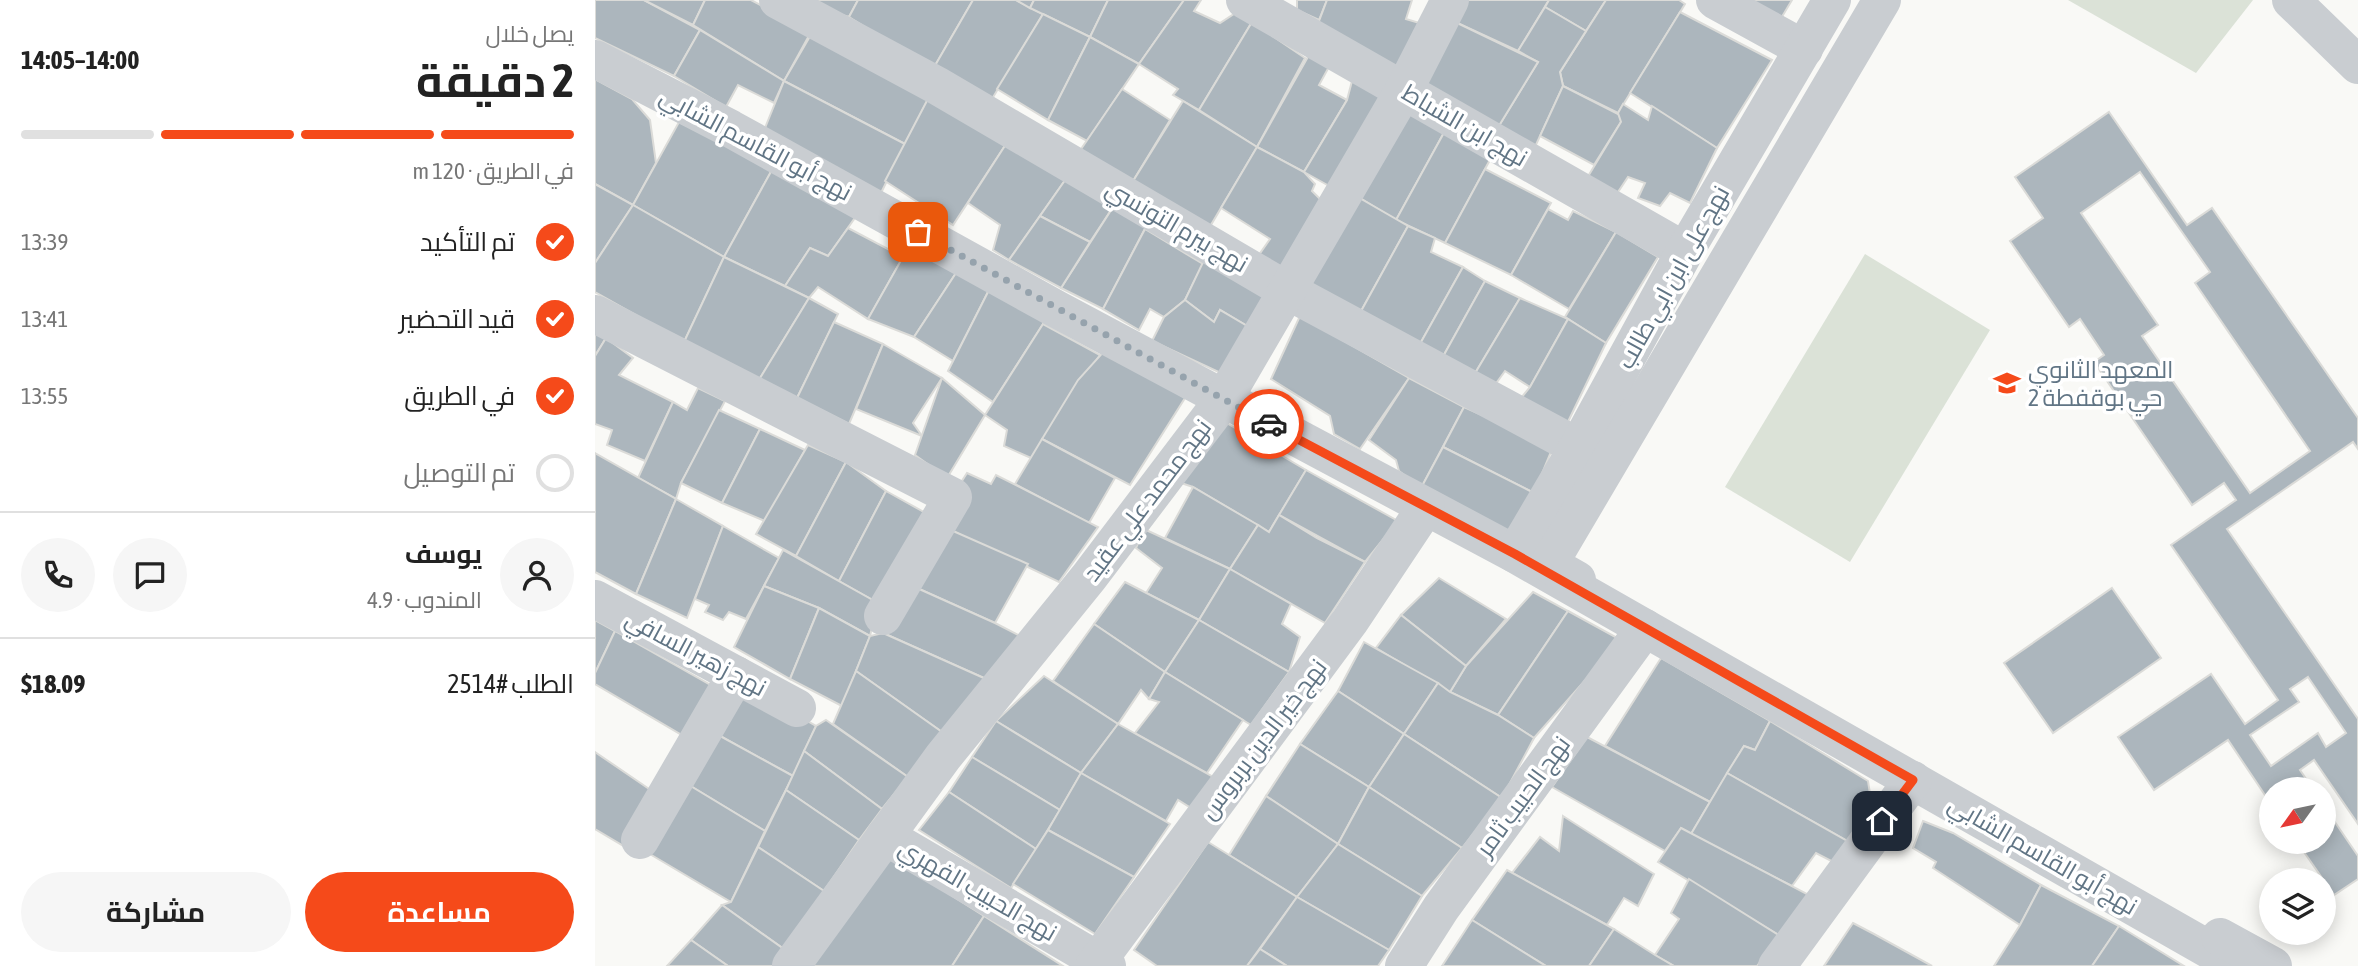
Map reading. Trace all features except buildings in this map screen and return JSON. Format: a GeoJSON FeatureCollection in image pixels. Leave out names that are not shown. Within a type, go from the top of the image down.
{"type":"FeatureCollection","features":[{"type":"Feature","properties":{"kind":"street","name":"نهج بيرم التونسي"},"geometry":{"type":"LineString","coordinates":[[778,0],[936,85],[1288,291],[1578,447]]}},
{"type":"Feature","properties":{"kind":"street","name":"نهج ابن الشباط"},"geometry":{"type":"LineString","coordinates":[[1245,0],[1685,251]]}},
{"type":"Feature","properties":{"kind":"street","name":"نهج محمد علي عقيد"},"geometry":{"type":"LineString","coordinates":[[791,966],[943,757],[1089,577],[1224,400],[1404,90],[1450,0]]}},
{"type":"Feature","properties":{"kind":"street"},"geometry":{"type":"LineString","coordinates":[[1715,0],[1804,49]]}},
{"type":"Feature","properties":{"kind":"street","name":"نهج على ابن ابي طالب"},"geometry":{"type":"LineString","coordinates":[[1515,554],[1578,447],[1685,251],[1832,0]]}},
{"type":"Feature","properties":{"kind":"street"},"geometry":{"type":"LineString","coordinates":[[1882,0],[1549,564],[2273,966]]}},
{"type":"Feature","properties":{"kind":"street"},"geometry":{"type":"LineString","coordinates":[[2291,0],[2358,65]]}},
{"type":"Feature","properties":{"kind":"street","name":"نهج أبو القاسم الشابي"},"geometry":{"type":"LineString","coordinates":[[595,58],[731,129],[1224,400],[1515,554],[2238,966]]}},
{"type":"Feature","properties":{"kind":"street"},"geometry":{"type":"LineString","coordinates":[[595,314],[953,497],[883,616]]}},
{"type":"Feature","properties":{"kind":"street","name":"نهج خير الدين بربروس"},"geometry":{"type":"LineString","coordinates":[[1100,964],[1350,621],[1426,507]]}},
{"type":"Feature","properties":{"kind":"street","name":"نهج زهير السافي"},"geometry":{"type":"LineString","coordinates":[[595,599],[797,708]]}},
{"type":"Feature","properties":{"kind":"street","name":"نهج الحبيب ثامر"},"geometry":{"type":"LineString","coordinates":[[1404,966],[1441,908],[1645,628]]}},
{"type":"Feature","properties":{"kind":"street"},"geometry":{"type":"LineString","coordinates":[[640,841],[736,675]]}},
{"type":"Feature","properties":{"kind":"street"},"geometry":{"type":"LineString","coordinates":[[1777,966],[1913,780]]}},
{"type":"Feature","properties":{"kind":"street","name":"نهج الحبيب الفهري"},"geometry":{"type":"LineString","coordinates":[[885,836],[1100,964]]}},
{"type":"Feature","properties":{"kind":"shaded area"},"geometry":{"type":"Polygon","coordinates":[[[2068,0],[2253,0],[2196,73],[2068,0]]]}},
{"type":"Feature","properties":{"kind":"shaded area"},"geometry":{"type":"Polygon","coordinates":[[[1865,254],[1990,330],[1850,562],[1725,487],[1865,254]]]}},
{"type":"Feature","properties":{"kind":"way so far"},"geometry":{"type":"LineString","coordinates":[[918,232],[1269,424]]}},
{"type":"Feature","properties":{"kind":"place","name":"المعهد الثانوي حي بوقفطة 2"},"geometry":{"type":"Point","coordinates":[2007,383]}},
{"type":"Feature","properties":{"kind":"route"},"geometry":{"type":"LineString","coordinates":[[1269,424],[1515,554],[1913,780],[1882,821]]}}]}
